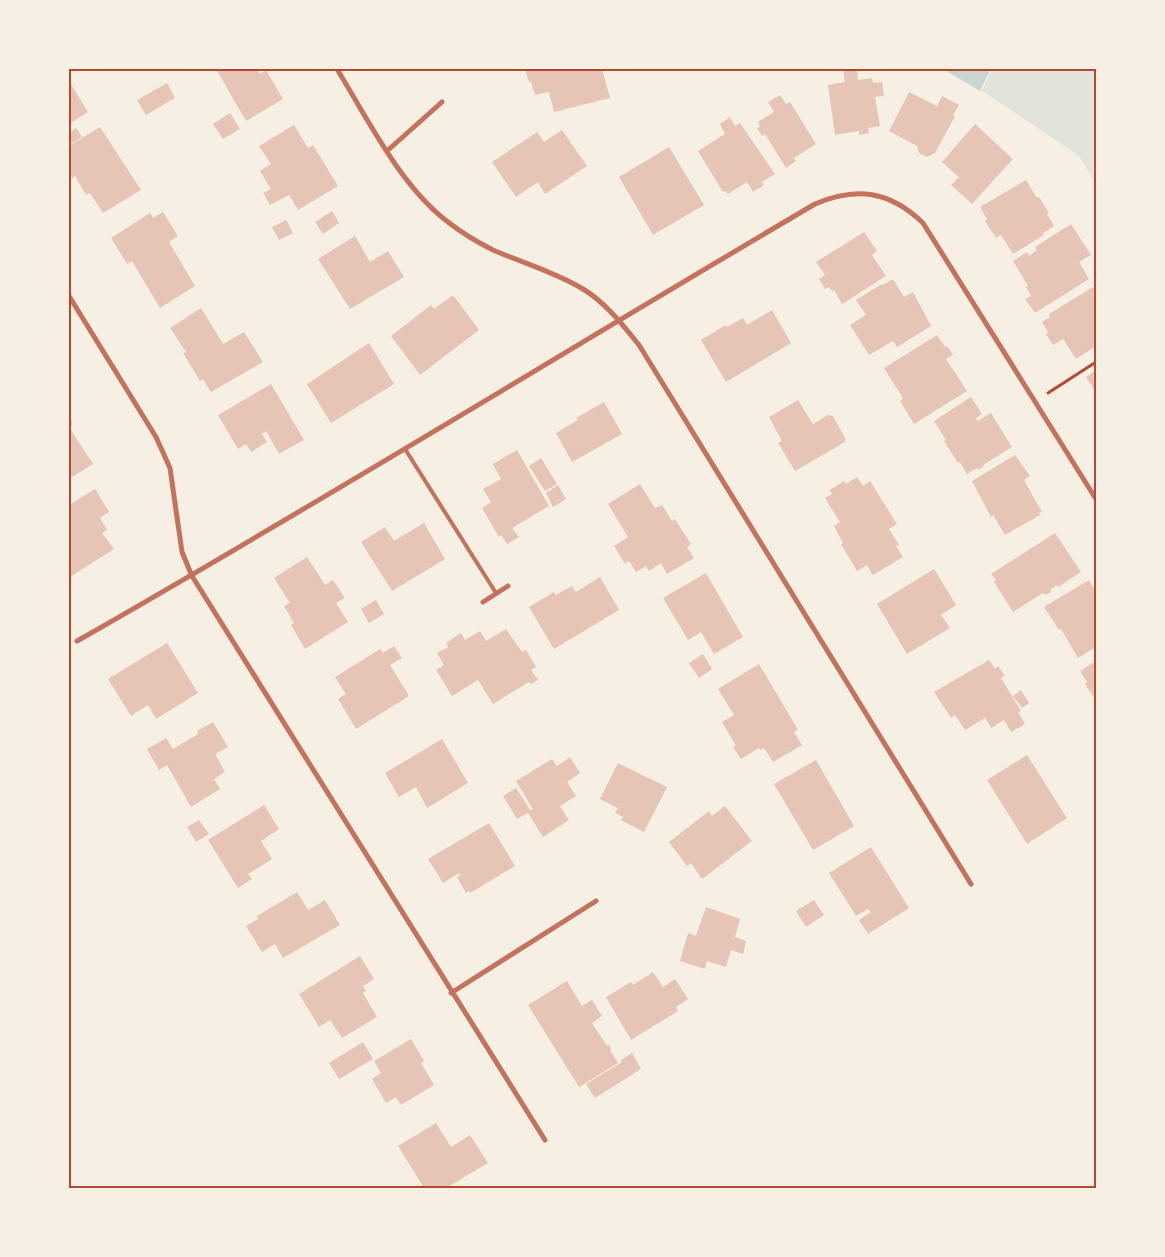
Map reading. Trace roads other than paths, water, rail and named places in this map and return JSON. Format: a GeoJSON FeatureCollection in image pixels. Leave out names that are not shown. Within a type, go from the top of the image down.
{"type":"FeatureCollection","features":[{"type":"Feature","properties":{"kind":"street"},"geometry":{"type":"LineString","coordinates":[[337,69],[387,151],[410,184],[446,221],[492,249],[562,277],[585,290],[618,319],[640,346],[971,884]]}},
{"type":"Feature","properties":{"kind":"street"},"geometry":{"type":"LineString","coordinates":[[387,151],[442,102]]}},
{"type":"Feature","properties":{"kind":"street"},"geometry":{"type":"LineString","coordinates":[[77,641],[192,576],[618,319],[815,204],[842,194],[872,194],[886,198],[912,212],[923,223],[1096,499]]}},
{"type":"Feature","properties":{"kind":"street"},"geometry":{"type":"LineString","coordinates":[[69,296],[156,437],[170,468],[182,552],[192,576],[451,993],[545,1140]]}},
{"type":"Feature","properties":{"kind":"street"},"geometry":{"type":"LineString","coordinates":[[483,602],[508,586]]}},
{"type":"Feature","properties":{"kind":"street"},"geometry":{"type":"LineString","coordinates":[[451,993],[596,901]]}},
{"type":"Feature","properties":{"kind":"lane"},"geometry":{"type":"LineString","coordinates":[[405,449],[496,594]]}}]}
